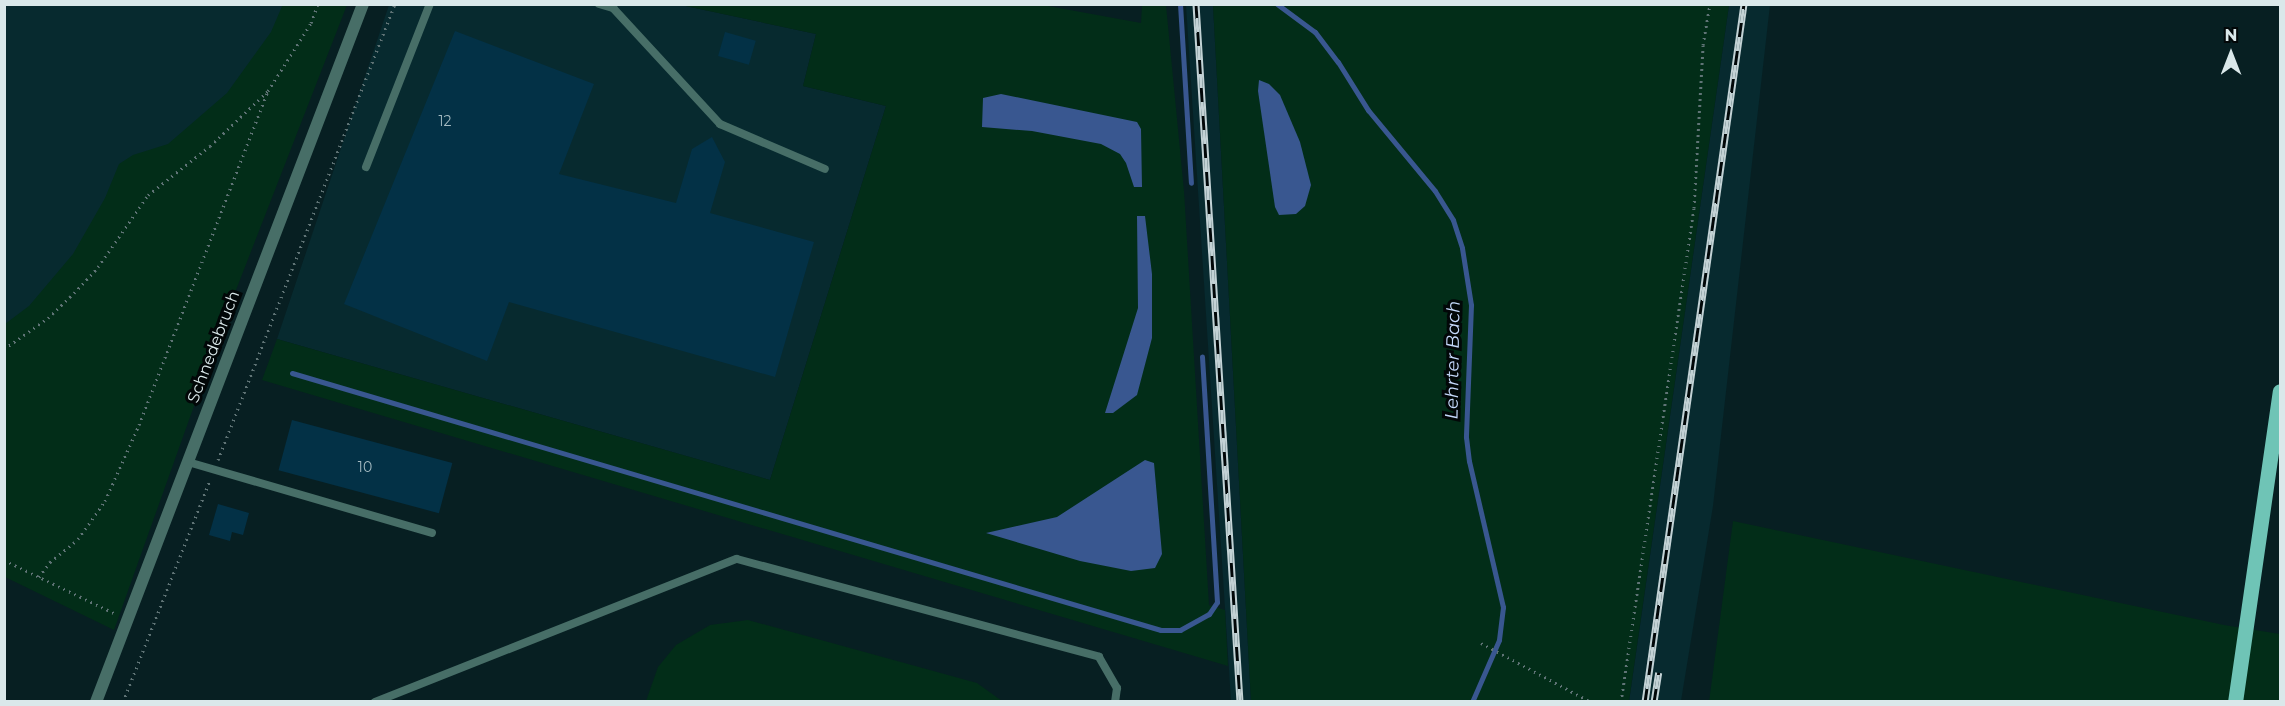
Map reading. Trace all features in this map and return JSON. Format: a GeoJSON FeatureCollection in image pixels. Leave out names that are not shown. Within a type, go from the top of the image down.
{"type":"FeatureCollection","features":[{"type":"Feature","properties":{"kind":"main road"},"geometry":{"type":"LineString","coordinates":[[2235,702],[2280,391]]}},
{"type":"Feature","properties":{"kind":"street","name":"Schnedebruch"},"geometry":{"type":"LineString","coordinates":[[96,702],[363,4]]}},
{"type":"Feature","properties":{"kind":"lane"},"geometry":{"type":"LineString","coordinates":[[366,167],[430,4]]}},
{"type":"Feature","properties":{"kind":"lane"},"geometry":{"type":"LineString","coordinates":[[599,4],[613,8],[720,124],[825,169]]}},
{"type":"Feature","properties":{"kind":"lane"},"geometry":{"type":"LineString","coordinates":[[188,462],[432,534]]}},
{"type":"Feature","properties":{"kind":"lane"},"geometry":{"type":"LineString","coordinates":[[375,702],[737,559],[1099,657],[1117,688],[1115,702]]}},
{"type":"Feature","properties":{"kind":"path"},"geometry":{"type":"LineString","coordinates":[[39,577],[50,562],[78,539],[105,501],[139,425],[268,91],[311,23],[318,4]]}},
{"type":"Feature","properties":{"kind":"path"},"geometry":{"type":"LineString","coordinates":[[123,702],[394,4]]}},
{"type":"Feature","properties":{"kind":"path"},"geometry":{"type":"LineString","coordinates":[[1621,702],[1694,208],[1703,45],[1710,4]]}},
{"type":"Feature","properties":{"kind":"path"},"geometry":{"type":"LineString","coordinates":[[4,349],[20,340],[61,306],[98,267],[148,195],[210,146],[268,91]]}},
{"type":"Feature","properties":{"kind":"path"},"geometry":{"type":"LineString","coordinates":[[4,560],[127,620]]}},
{"type":"Feature","properties":{"kind":"path"},"geometry":{"type":"LineString","coordinates":[[1481,643],[1591,702]]}},
{"type":"Feature","properties":{"kind":"shaded area"},"geometry":{"type":"Polygon","coordinates":[[[4,5],[328,5],[5,572],[4,5]]]}},
{"type":"Feature","properties":{"kind":"shaded area"},"geometry":{"type":"Polygon","coordinates":[[[389,5],[681,5],[816,34],[803,86],[886,106],[770,480],[277,339],[389,5]]]}},
{"type":"Feature","properties":{"kind":"shaded area"},"geometry":{"type":"Polygon","coordinates":[[[1186,5],[1213,5],[1251,701],[1231,701],[1186,5]]]}},
{"type":"Feature","properties":{"kind":"shaded area"},"geometry":{"type":"Polygon","coordinates":[[[1729,5],[1770,5],[1713,506],[1681,701],[1629,702],[1729,5]]]}},
{"type":"Feature","properties":{"kind":"green space"},"geometry":{"type":"Polygon","coordinates":[[[283,4],[347,5],[229,308],[114,630],[5,577],[5,324],[29,306],[73,254],[105,198],[119,164],[133,155],[168,144],[227,93],[271,32],[283,4]]]}},
{"type":"Feature","properties":{"kind":"green space"},"geometry":{"type":"Polygon","coordinates":[[[1037,4],[1141,23],[1142,5],[1166,5],[1184,191],[1209,605],[1225,610],[1228,666],[262,380],[277,339],[770,480],[886,106],[803,86],[816,34],[681,5],[1037,4]]]}},
{"type":"Feature","properties":{"kind":"green space"},"geometry":{"type":"Polygon","coordinates":[[[1213,5],[1729,5],[1629,701],[1251,701],[1213,5]]]}},
{"type":"Feature","properties":{"kind":"green space"},"geometry":{"type":"Polygon","coordinates":[[[1733,521],[2224,625],[2280,634],[2280,701],[1709,702],[1733,521]]]}},
{"type":"Feature","properties":{"kind":"green space"},"geometry":{"type":"Polygon","coordinates":[[[748,620],[977,683],[1002,701],[646,701],[658,667],[676,645],[710,625],[748,620]]]}},
{"type":"Feature","properties":{"kind":"water"},"geometry":{"type":"Polygon","coordinates":[[[1259,80],[1269,84],[1280,95],[1300,142],[1311,185],[1305,206],[1296,214],[1279,215],[1275,207],[1258,91],[1259,80]]]}},
{"type":"Feature","properties":{"kind":"water"},"geometry":{"type":"Polygon","coordinates":[[[1001,94],[1137,122],[1141,129],[1142,187],[1134,187],[1126,163],[1120,154],[1101,144],[1032,131],[982,127],[983,98],[1001,94]]]}},
{"type":"Feature","properties":{"kind":"water"},"geometry":{"type":"Polygon","coordinates":[[[1137,216],[1145,216],[1152,274],[1152,338],[1137,395],[1113,413],[1105,413],[1138,308],[1137,216]]]}},
{"type":"Feature","properties":{"kind":"water"},"geometry":{"type":"Polygon","coordinates":[[[1145,460],[1154,463],[1162,554],[1155,568],[1131,571],[1080,561],[986,533],[1057,517],[1145,460]]]}},
{"type":"Feature","properties":{"kind":"building"},"geometry":{"type":"Polygon","coordinates":[[[455,31],[594,84],[559,174],[676,203],[692,149],[712,137],[725,162],[710,213],[814,242],[775,377],[509,302],[487,361],[344,304],[455,31]]]}},
{"type":"Feature","properties":{"kind":"building"},"geometry":{"type":"Polygon","coordinates":[[[725,32],[756,41],[749,65],[718,56],[725,32]]]}},
{"type":"Feature","properties":{"kind":"building"},"geometry":{"type":"Polygon","coordinates":[[[292,420],[452,463],[439,513],[279,470],[292,420]]]}},
{"type":"Feature","properties":{"kind":"building"},"geometry":{"type":"Polygon","coordinates":[[[218,504],[249,513],[243,535],[232,532],[230,541],[209,535],[218,504]]]}},
{"type":"Feature","properties":{"kind":"waterway"},"geometry":{"type":"LineString","coordinates":[[1180,4],[1191,183]]}},
{"type":"Feature","properties":{"kind":"waterway","name":"Lehrter Bach"},"geometry":{"type":"LineString","coordinates":[[1277,4],[1315,32],[1338,62],[1368,110],[1435,191],[1453,220],[1462,248],[1471,305],[1466,437],[1469,461],[1503,607],[1499,640],[1472,702]]}},
{"type":"Feature","properties":{"kind":"waterway"},"geometry":{"type":"LineString","coordinates":[[292,373],[1161,630],[1180,630],[1209,614],[1217,602],[1202,356]]}},
{"type":"Feature","properties":{"kind":"railway"},"geometry":{"type":"LineString","coordinates":[[1196,4],[1240,702]]}},
{"type":"Feature","properties":{"kind":"railway"},"geometry":{"type":"LineString","coordinates":[[1645,702],[1744,4]]}},
{"type":"Feature","properties":{"kind":"railway"},"geometry":{"type":"LineString","coordinates":[[1654,702],[1659,672]]}}]}
